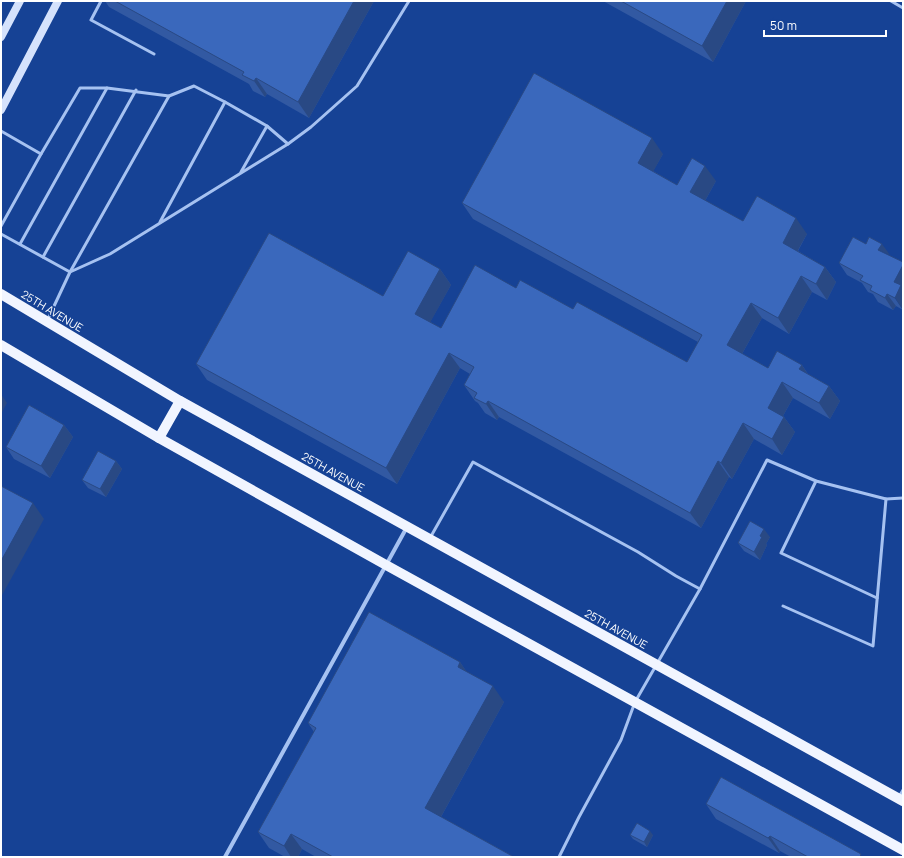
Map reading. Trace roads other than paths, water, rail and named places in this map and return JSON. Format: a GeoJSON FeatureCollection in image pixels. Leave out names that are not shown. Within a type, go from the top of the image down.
{"type":"FeatureCollection","features":[{"type":"Feature","properties":{"kind":"main road","name":"25TH AVENUE"},"geometry":{"type":"LineString","coordinates":[[1,294],[180,401],[657,665],[901,796]]}},
{"type":"Feature","properties":{"kind":"main road"},"geometry":{"type":"LineString","coordinates":[[1,345],[159,438],[903,850]]}},
{"type":"Feature","properties":{"kind":"main road"},"geometry":{"type":"LineString","coordinates":[[159,438],[180,401]]}},
{"type":"Feature","properties":{"kind":"street"},"geometry":{"type":"LineString","coordinates":[[1,37],[20,1]]}},
{"type":"Feature","properties":{"kind":"street"},"geometry":{"type":"LineString","coordinates":[[1,110],[58,1]]}},
{"type":"Feature","properties":{"kind":"street"},"geometry":{"type":"LineString","coordinates":[[225,857],[407,527]]}},
{"type":"Feature","properties":{"kind":"lane"},"geometry":{"type":"LineString","coordinates":[[101,1],[91,20],[154,54]]}},
{"type":"Feature","properties":{"kind":"lane"},"geometry":{"type":"LineString","coordinates":[[70,272],[110,254],[288,144],[311,127],[357,86],[409,1]]}},
{"type":"Feature","properties":{"kind":"lane"},"geometry":{"type":"LineString","coordinates":[[891,1],[903,8]]}},
{"type":"Feature","properties":{"kind":"lane"},"geometry":{"type":"LineString","coordinates":[[1,226],[80,88],[136,90],[169,96],[194,86],[267,126],[288,144]]}},
{"type":"Feature","properties":{"kind":"lane"},"geometry":{"type":"LineString","coordinates":[[20,244],[108,88]]}},
{"type":"Feature","properties":{"kind":"lane"},"geometry":{"type":"LineString","coordinates":[[43,257],[136,90]]}},
{"type":"Feature","properties":{"kind":"lane"},"geometry":{"type":"LineString","coordinates":[[46,322],[70,272],[169,96]]}},
{"type":"Feature","properties":{"kind":"lane"},"geometry":{"type":"LineString","coordinates":[[159,224],[225,102]]}},
{"type":"Feature","properties":{"kind":"lane"},"geometry":{"type":"LineString","coordinates":[[240,173],[267,126]]}},
{"type":"Feature","properties":{"kind":"lane"},"geometry":{"type":"LineString","coordinates":[[1,131],[41,154]]}},
{"type":"Feature","properties":{"kind":"lane"},"geometry":{"type":"LineString","coordinates":[[1,234],[70,272]]}},
{"type":"Feature","properties":{"kind":"lane"},"geometry":{"type":"LineString","coordinates":[[559,857],[578,817],[621,740],[635,702],[700,589],[767,460],[816,481],[886,499],[903,498]]}},
{"type":"Feature","properties":{"kind":"lane"},"geometry":{"type":"LineString","coordinates":[[429,539],[473,462],[638,552],[700,589]]}},
{"type":"Feature","properties":{"kind":"lane"},"geometry":{"type":"LineString","coordinates":[[816,481],[781,554],[877,598]]}},
{"type":"Feature","properties":{"kind":"lane"},"geometry":{"type":"LineString","coordinates":[[783,606],[873,646],[886,499]]}}]}
